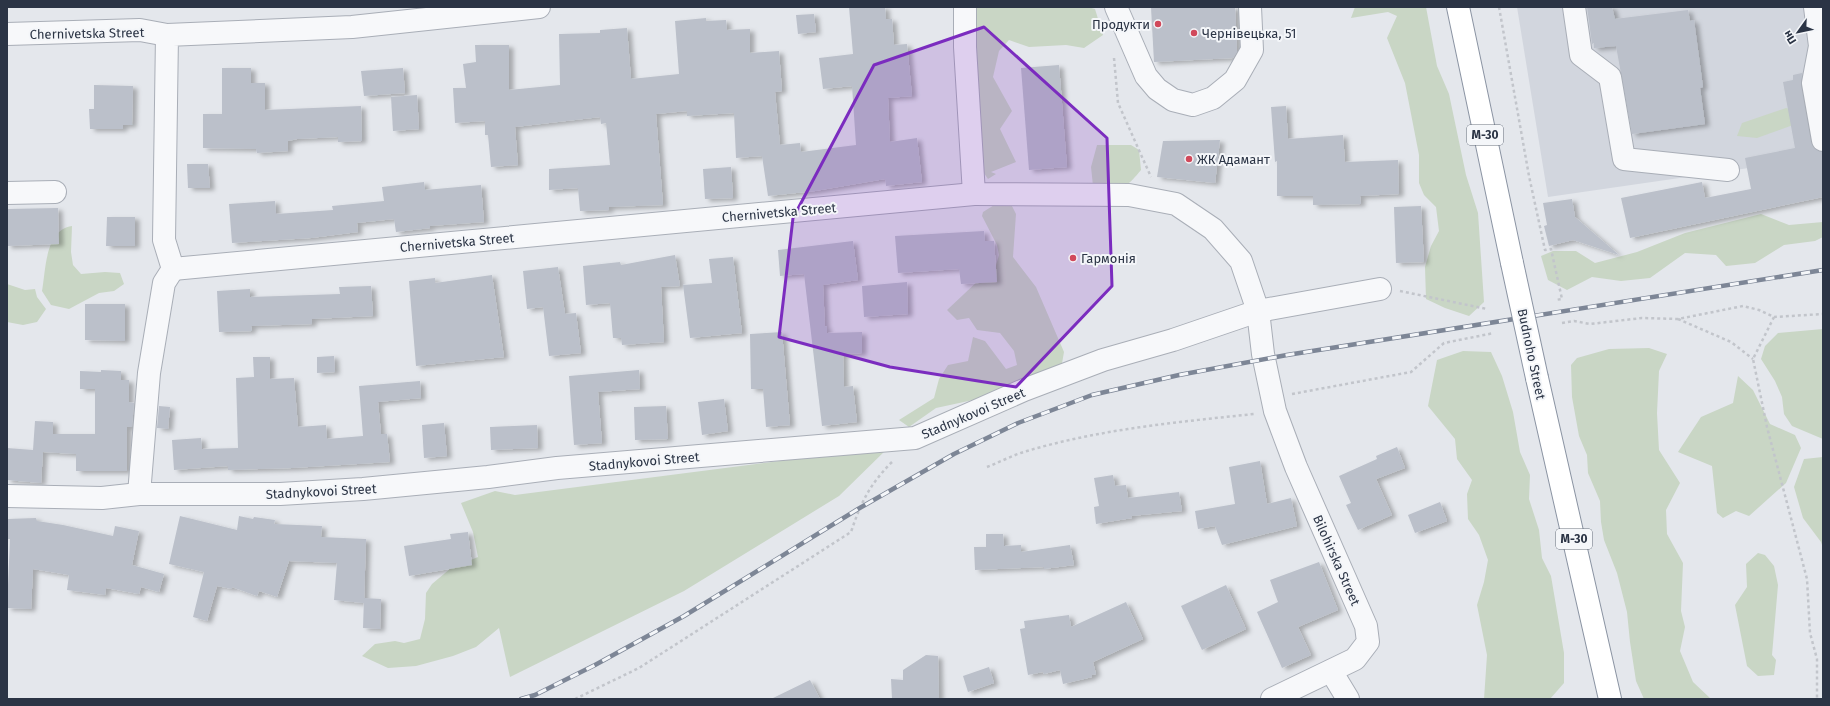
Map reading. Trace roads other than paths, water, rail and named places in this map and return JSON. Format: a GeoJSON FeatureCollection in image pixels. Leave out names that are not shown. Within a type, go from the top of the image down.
{"type":"FeatureCollection","features":[{"type":"Feature","properties":{"kind":"highway","name":"Budnoho Street"},"geometry":{"type":"LineString","coordinates":[[1458,7],[1537,378],[1610,699]]}},
{"type":"Feature","properties":{"kind":"street","name":"Chernivetska Street"},"geometry":{"type":"LineString","coordinates":[[7,34],[140,30],[167,36],[352,27],[539,7]]}},
{"type":"Feature","properties":{"kind":"street"},"geometry":{"type":"LineString","coordinates":[[966,7],[965,47],[974,194]]}},
{"type":"Feature","properties":{"kind":"street"},"geometry":{"type":"LineString","coordinates":[[1116,7],[1146,76],[1157,89],[1173,100],[1193,105],[1213,98],[1235,80],[1252,50],[1250,7]]}},
{"type":"Feature","properties":{"kind":"street"},"geometry":{"type":"LineString","coordinates":[[1574,7],[1581,55],[1610,77],[1624,159],[1728,170]]}},
{"type":"Feature","properties":{"kind":"street"},"geometry":{"type":"LineString","coordinates":[[1815,7],[1822,47],[1813,83],[1823,140]]}},
{"type":"Feature","properties":{"kind":"street"},"geometry":{"type":"LineString","coordinates":[[139,494],[149,373],[164,283],[173,269],[164,240],[167,36]]}},
{"type":"Feature","properties":{"kind":"street"},"geometry":{"type":"LineString","coordinates":[[7,193],[55,192]]}},
{"type":"Feature","properties":{"kind":"street","name":"Chernivetska Street"},"geometry":{"type":"LineString","coordinates":[[173,269],[974,194],[1129,196],[1176,204],[1213,229],[1241,261],[1258,310],[1265,362]]}},
{"type":"Feature","properties":{"kind":"street","name":"Stadnykovoi Street"},"geometry":{"type":"LineString","coordinates":[[7,496],[102,498],[139,494],[280,494],[363,489],[488,477],[557,468],[915,438],[1024,390],[1103,360],[1173,340],[1258,310],[1380,289]]}},
{"type":"Feature","properties":{"kind":"street","name":"Bilohirska Street"},"geometry":{"type":"LineString","coordinates":[[1265,362],[1274,405],[1296,467],[1366,626],[1368,642],[1355,659],[1272,699]]}},
{"type":"Feature","properties":{"kind":"street"},"geometry":{"type":"LineString","coordinates":[[1331,671],[1348,699]]}},
{"type":"Feature","properties":{"kind":"railway"},"geometry":{"type":"LineString","coordinates":[[521,699],[535,695],[595,665],[684,616],[858,509],[954,454],[1018,423],[1092,395],[1179,375],[1287,355],[1823,270]]}},
{"type":"Feature","properties":{"kind":"place","name":"Продукти"},"geometry":{"type":"Point","coordinates":[1158,24]}},
{"type":"Feature","properties":{"kind":"place","name":"Чернівецька, 51"},"geometry":{"type":"Point","coordinates":[1194,33]}},
{"type":"Feature","properties":{"kind":"place","name":"ЖК Адамант"},"geometry":{"type":"Point","coordinates":[1189,159]}},
{"type":"Feature","properties":{"kind":"place","name":"Гармонія"},"geometry":{"type":"Point","coordinates":[1073,258]}}]}
